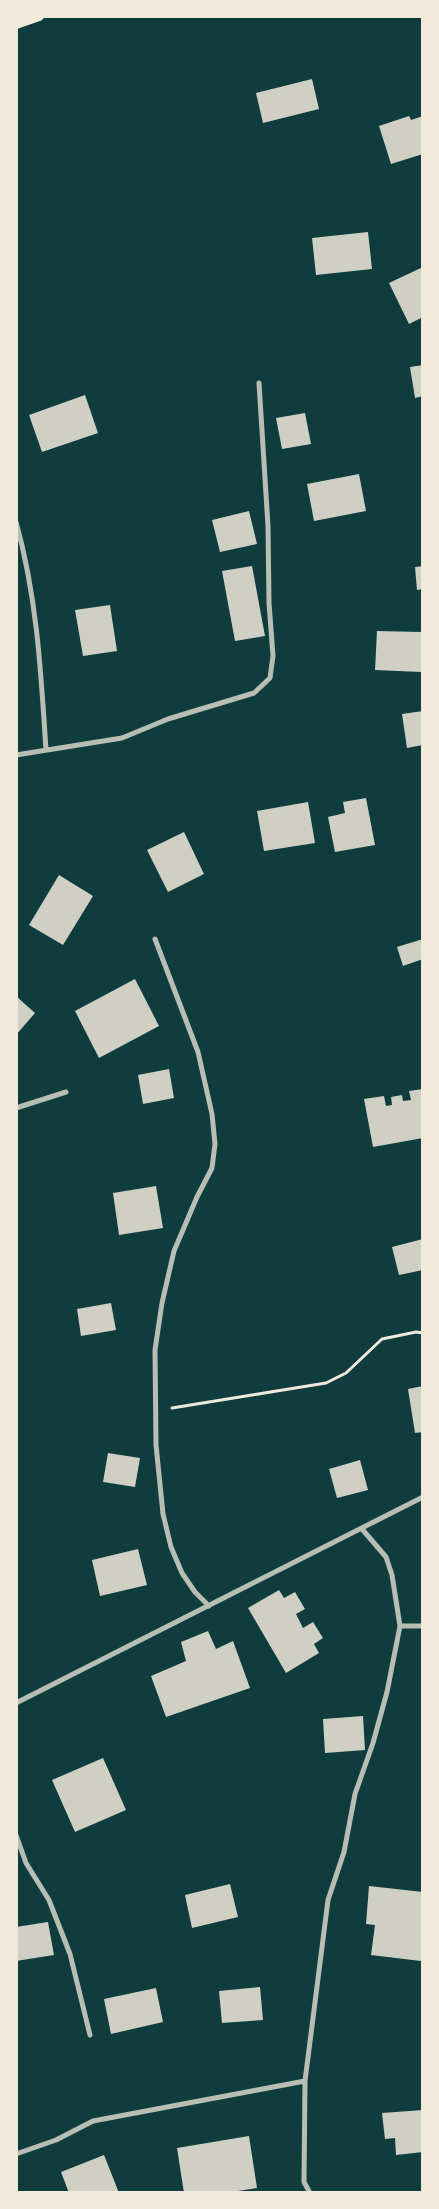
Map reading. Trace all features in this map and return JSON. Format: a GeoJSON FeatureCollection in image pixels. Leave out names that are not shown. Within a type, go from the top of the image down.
{"type":"FeatureCollection","features":[{"type":"Feature","properties":{"kind":"main road"},"geometry":{"type":"LineString","coordinates":[[16,24],[39,16]]}},
{"type":"Feature","properties":{"kind":"street"},"geometry":{"type":"LineString","coordinates":[[16,755],[122,738],[168,719],[254,693],[270,678],[273,656],[268,602],[268,526],[259,383]]}},
{"type":"Feature","properties":{"kind":"street"},"geometry":{"type":"LineString","coordinates":[[16,522],[27,562],[39,643],[46,750]]}},
{"type":"Feature","properties":{"kind":"street"},"geometry":{"type":"LineString","coordinates":[[156,939],[198,1052],[212,1114],[215,1144],[212,1168],[197,1197],[174,1251],[162,1303],[155,1350],[156,1445],[163,1514],[171,1547],[182,1573],[195,1592],[209,1606]]}},
{"type":"Feature","properties":{"kind":"street"},"geometry":{"type":"LineString","coordinates":[[16,1108],[66,1092]]}},
{"type":"Feature","properties":{"kind":"street"},"geometry":{"type":"LineString","coordinates":[[16,1703],[423,1497]]}},
{"type":"Feature","properties":{"kind":"street"},"geometry":{"type":"LineString","coordinates":[[310,2193],[304,2182],[305,2082],[328,1900],[344,1852],[355,1794],[380,1718],[400,1626],[392,1575],[386,1557],[362,1529]]}},
{"type":"Feature","properties":{"kind":"street"},"geometry":{"type":"LineString","coordinates":[[400,1626],[423,1626]]}},
{"type":"Feature","properties":{"kind":"street"},"geometry":{"type":"LineString","coordinates":[[16,1835],[26,1863],[49,1900],[70,1954],[90,2035]]}},
{"type":"Feature","properties":{"kind":"street"},"geometry":{"type":"LineString","coordinates":[[16,2154],[56,2140],[93,2121],[305,2082]]}},
{"type":"Feature","properties":{"kind":"path"},"geometry":{"type":"LineString","coordinates":[[157,1409],[326,1383],[346,1373],[382,1339],[416,1332],[423,1333]]}},
{"type":"Feature","properties":{"kind":"building"},"geometry":{"type":"Polygon","coordinates":[[[312,79],[319,109],[263,123],[256,93],[312,79]]]}},
{"type":"Feature","properties":{"kind":"building"},"geometry":{"type":"Polygon","coordinates":[[[409,116],[411,120],[423,116],[423,154],[391,164],[379,126],[409,116]]]}},
{"type":"Feature","properties":{"kind":"building"},"geometry":{"type":"Polygon","coordinates":[[[368,232],[372,269],[316,275],[312,238],[368,232]]]}},
{"type":"Feature","properties":{"kind":"building"},"geometry":{"type":"Polygon","coordinates":[[[423,267],[423,317],[409,324],[389,283],[423,267]]]}},
{"type":"Feature","properties":{"kind":"building"},"geometry":{"type":"Polygon","coordinates":[[[423,365],[423,396],[415,398],[410,367],[423,365]]]}},
{"type":"Feature","properties":{"kind":"building"},"geometry":{"type":"Polygon","coordinates":[[[85,395],[98,433],[42,452],[29,415],[85,395]]]}},
{"type":"Feature","properties":{"kind":"building"},"geometry":{"type":"Polygon","coordinates":[[[305,413],[311,444],[282,449],[276,418],[305,413]]]}},
{"type":"Feature","properties":{"kind":"building"},"geometry":{"type":"Polygon","coordinates":[[[359,474],[366,511],[314,521],[307,484],[359,474]]]}},
{"type":"Feature","properties":{"kind":"building"},"geometry":{"type":"Polygon","coordinates":[[[249,511],[257,544],[220,552],[212,520],[249,511]]]}},
{"type":"Feature","properties":{"kind":"building"},"geometry":{"type":"Polygon","coordinates":[[[252,566],[265,636],[235,641],[222,571],[252,566]]]}},
{"type":"Feature","properties":{"kind":"building"},"geometry":{"type":"Polygon","coordinates":[[[423,566],[423,589],[417,590],[415,567],[423,566]]]}},
{"type":"Feature","properties":{"kind":"building"},"geometry":{"type":"Polygon","coordinates":[[[110,605],[117,651],[83,656],[75,610],[110,605]]]}},
{"type":"Feature","properties":{"kind":"building"},"geometry":{"type":"Polygon","coordinates":[[[377,631],[422,632],[421,672],[375,670],[377,631]]]}},
{"type":"Feature","properties":{"kind":"building"},"geometry":{"type":"Polygon","coordinates":[[[423,711],[423,745],[407,748],[402,714],[423,711]]]}},
{"type":"Feature","properties":{"kind":"building"},"geometry":{"type":"Polygon","coordinates":[[[366,798],[375,845],[335,852],[328,817],[345,813],[343,802],[366,798]]]}},
{"type":"Feature","properties":{"kind":"building"},"geometry":{"type":"Polygon","coordinates":[[[308,802],[315,843],[264,851],[257,811],[308,802]]]}},
{"type":"Feature","properties":{"kind":"building"},"geometry":{"type":"Polygon","coordinates":[[[184,832],[204,874],[168,892],[147,850],[184,832]]]}},
{"type":"Feature","properties":{"kind":"building"},"geometry":{"type":"Polygon","coordinates":[[[59,875],[93,896],[63,945],[29,925],[59,875]]]}},
{"type":"Feature","properties":{"kind":"building"},"geometry":{"type":"Polygon","coordinates":[[[423,939],[423,959],[403,966],[397,947],[423,939]]]}},
{"type":"Feature","properties":{"kind":"building"},"geometry":{"type":"Polygon","coordinates":[[[135,979],[159,1026],[99,1058],[75,1011],[135,979]]]}},
{"type":"Feature","properties":{"kind":"building"},"geometry":{"type":"Polygon","coordinates":[[[16,996],[35,1013],[16,1035],[16,996]]]}},
{"type":"Feature","properties":{"kind":"building"},"geometry":{"type":"Polygon","coordinates":[[[169,1069],[174,1098],[143,1104],[138,1075],[169,1069]]]}},
{"type":"Feature","properties":{"kind":"building"},"geometry":{"type":"Polygon","coordinates":[[[423,1089],[423,1138],[373,1147],[364,1099],[384,1096],[386,1106],[392,1105],[391,1097],[402,1095],[403,1101],[411,1100],[409,1091],[423,1089]]]}},
{"type":"Feature","properties":{"kind":"building"},"geometry":{"type":"Polygon","coordinates":[[[156,1186],[163,1228],[119,1235],[113,1193],[156,1186]]]}},
{"type":"Feature","properties":{"kind":"building"},"geometry":{"type":"Polygon","coordinates":[[[423,1239],[423,1270],[399,1275],[392,1247],[423,1239]]]}},
{"type":"Feature","properties":{"kind":"building"},"geometry":{"type":"Polygon","coordinates":[[[111,1303],[116,1330],[81,1336],[77,1309],[111,1303]]]}},
{"type":"Feature","properties":{"kind":"building"},"geometry":{"type":"Polygon","coordinates":[[[423,1386],[423,1432],[415,1433],[408,1389],[423,1386]]]}},
{"type":"Feature","properties":{"kind":"building"},"geometry":{"type":"Polygon","coordinates":[[[108,1453],[140,1458],[135,1487],[103,1482],[108,1453]]]}},
{"type":"Feature","properties":{"kind":"building"},"geometry":{"type":"Polygon","coordinates":[[[360,1460],[368,1490],[337,1498],[329,1469],[360,1460]]]}},
{"type":"Feature","properties":{"kind":"building"},"geometry":{"type":"Polygon","coordinates":[[[138,1549],[147,1585],[100,1596],[92,1560],[138,1549]]]}},
{"type":"Feature","properties":{"kind":"building"},"geometry":{"type":"Polygon","coordinates":[[[279,1590],[284,1598],[295,1592],[305,1609],[296,1614],[303,1628],[313,1622],[323,1638],[314,1644],[319,1653],[286,1673],[248,1608],[279,1590]]]}},
{"type":"Feature","properties":{"kind":"building"},"geometry":{"type":"Polygon","coordinates":[[[208,1631],[216,1649],[233,1641],[250,1688],[166,1717],[151,1676],[186,1661],[181,1642],[208,1631]]]}},
{"type":"Feature","properties":{"kind":"building"},"geometry":{"type":"Polygon","coordinates":[[[363,1716],[365,1750],[325,1753],[323,1719],[363,1716]]]}},
{"type":"Feature","properties":{"kind":"building"},"geometry":{"type":"Polygon","coordinates":[[[103,1758],[126,1810],[75,1832],[52,1780],[103,1758]]]}},
{"type":"Feature","properties":{"kind":"building"},"geometry":{"type":"Polygon","coordinates":[[[230,1884],[238,1917],[192,1928],[185,1895],[230,1884]]]}},
{"type":"Feature","properties":{"kind":"building"},"geometry":{"type":"Polygon","coordinates":[[[369,1886],[423,1892],[421,1961],[371,1955],[375,1925],[366,1924],[369,1886]]]}},
{"type":"Feature","properties":{"kind":"building"},"geometry":{"type":"Polygon","coordinates":[[[48,1922],[54,1955],[16,1961],[16,1927],[48,1922]]]}},
{"type":"Feature","properties":{"kind":"building"},"geometry":{"type":"Polygon","coordinates":[[[260,1987],[263,2020],[222,2023],[219,1991],[260,1987]]]}},
{"type":"Feature","properties":{"kind":"building"},"geometry":{"type":"Polygon","coordinates":[[[156,1988],[163,2022],[111,2034],[104,1999],[156,1988]]]}},
{"type":"Feature","properties":{"kind":"building"},"geometry":{"type":"Polygon","coordinates":[[[423,2110],[423,2152],[396,2155],[395,2138],[385,2139],[382,2113],[423,2110]]]}},
{"type":"Feature","properties":{"kind":"building"},"geometry":{"type":"Polygon","coordinates":[[[249,2136],[257,2188],[225,2193],[184,2193],[177,2148],[249,2136]]]}},
{"type":"Feature","properties":{"kind":"building"},"geometry":{"type":"Polygon","coordinates":[[[104,2155],[119,2193],[69,2193],[61,2172],[104,2155]]]}}]}
